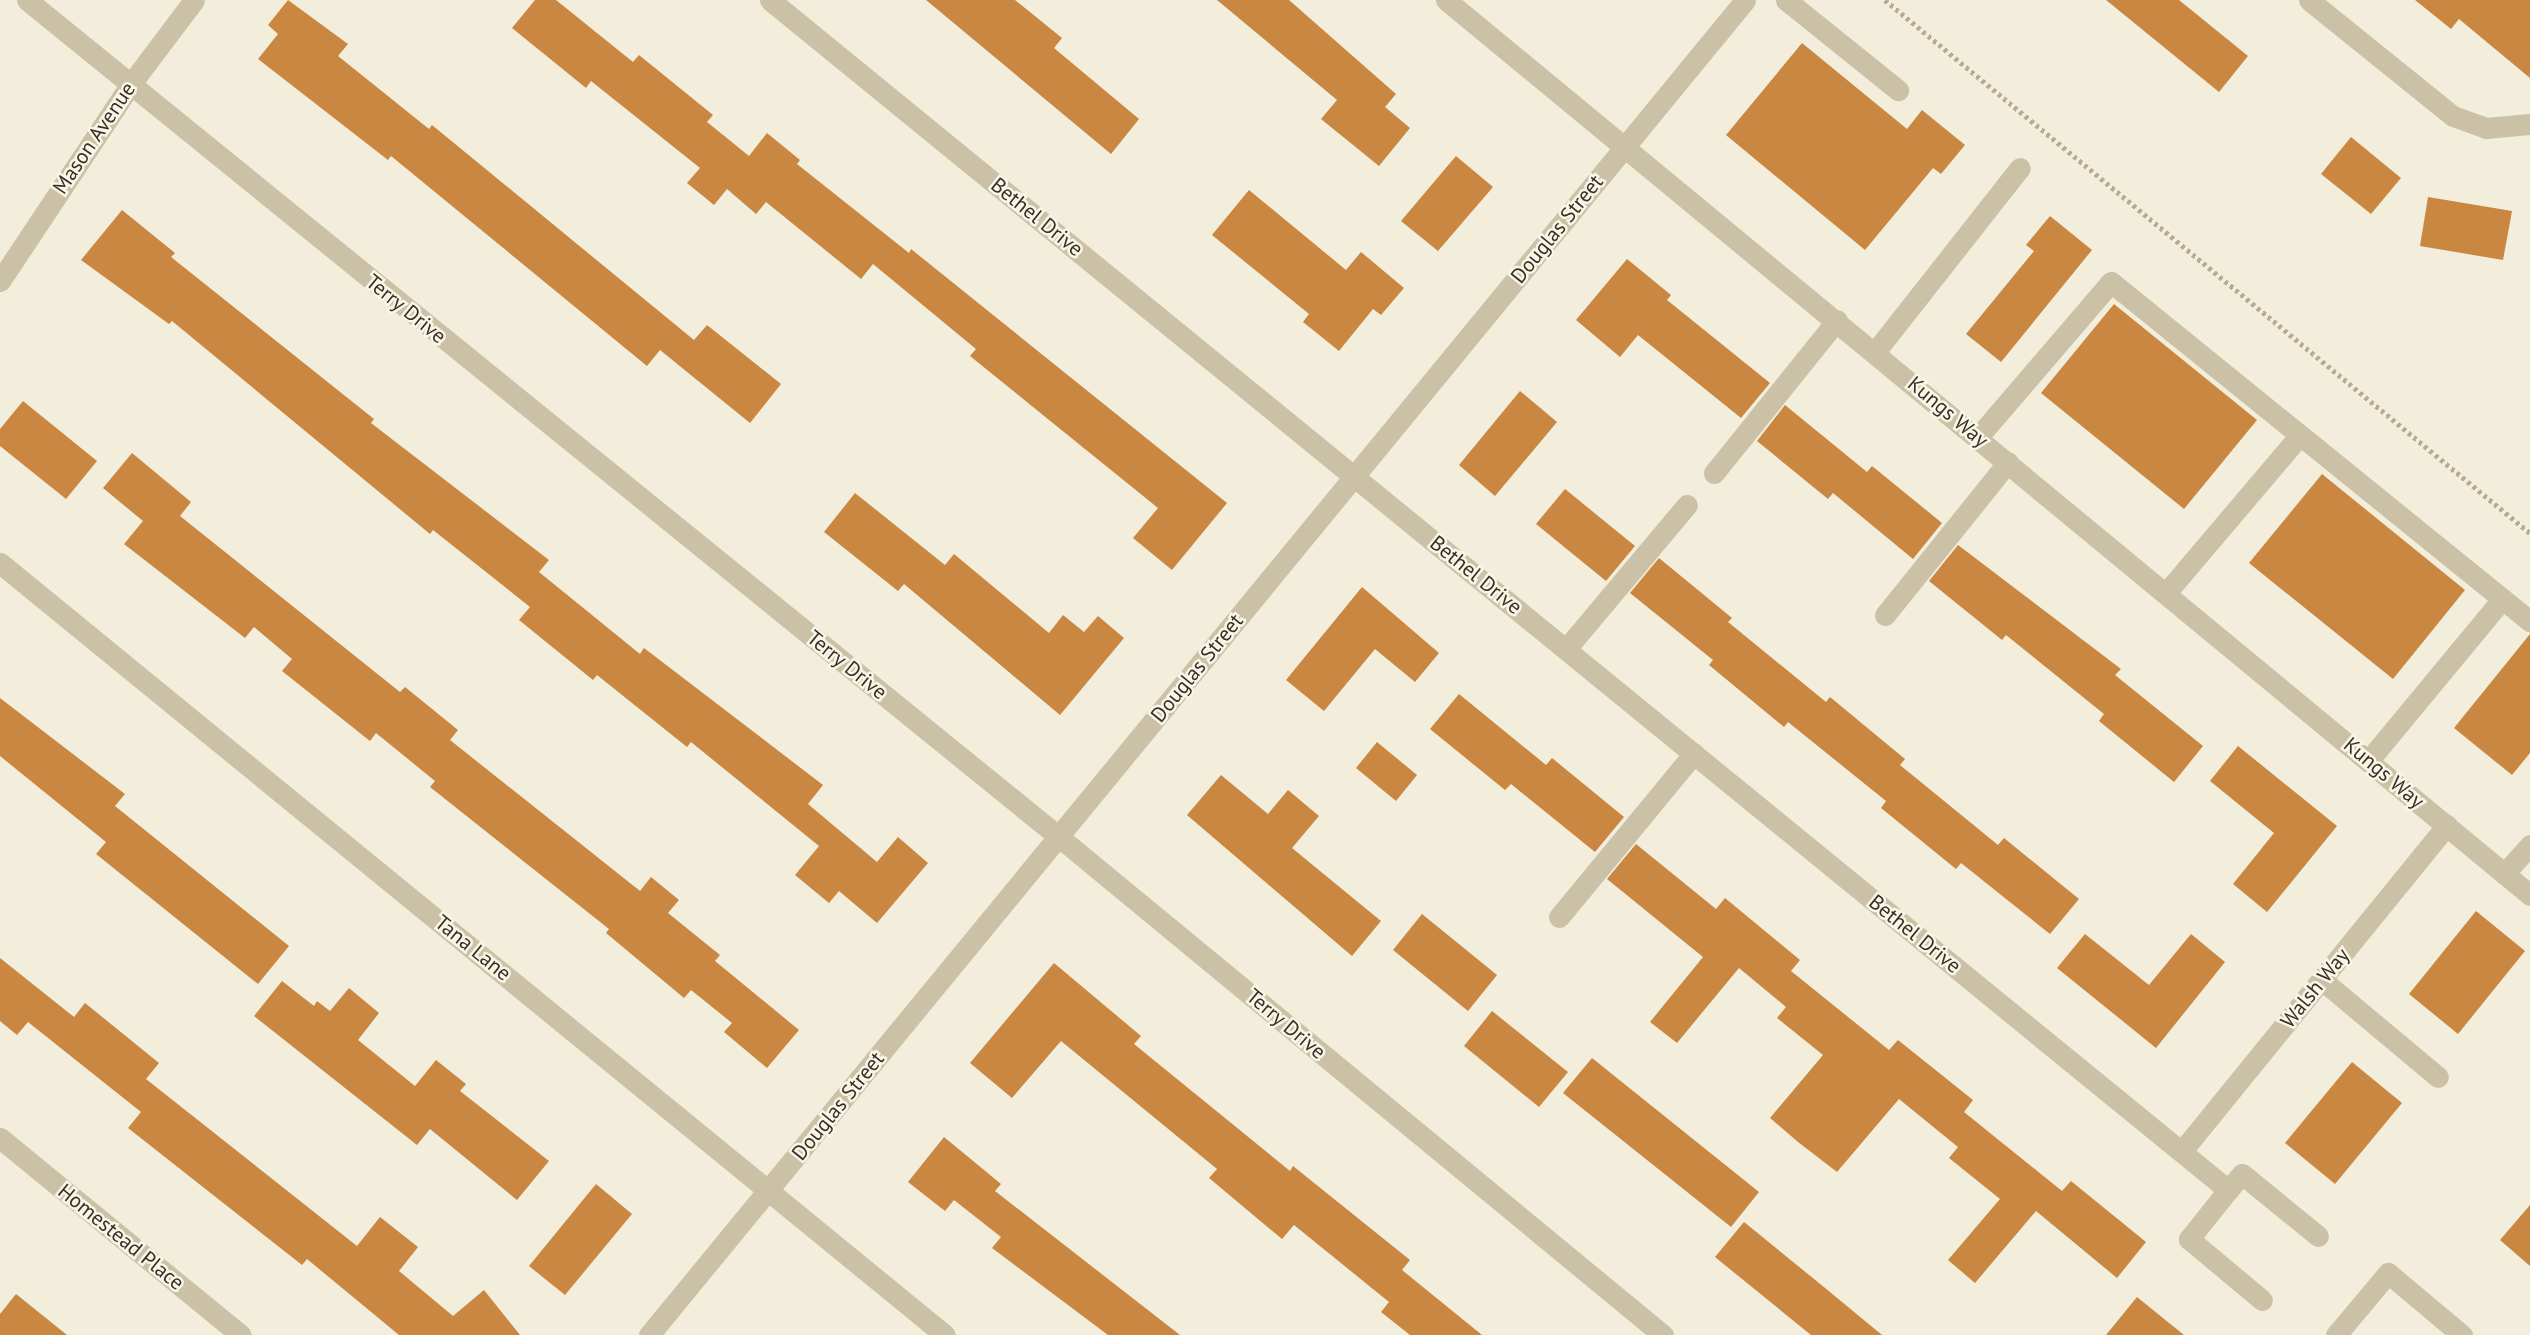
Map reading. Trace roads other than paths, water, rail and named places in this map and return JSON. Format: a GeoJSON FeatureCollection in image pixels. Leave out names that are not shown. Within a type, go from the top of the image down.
{"type":"FeatureCollection","features":[{"type":"Feature","properties":{"kind":"street","name":"Terry Drive"},"geometry":{"type":"LineString","coordinates":[[27,0],[1059,836],[1662,1335]]}},
{"type":"Feature","properties":{"kind":"street","name":"Mason Avenue"},"geometry":{"type":"LineString","coordinates":[[0,281],[130,85],[194,0]]}},
{"type":"Feature","properties":{"kind":"street","name":"Bethel Drive"},"geometry":{"type":"LineString","coordinates":[[770,0],[2228,1190]]}},
{"type":"Feature","properties":{"kind":"street","name":"Kungs Way"},"geometry":{"type":"LineString","coordinates":[[1446,0],[1837,320],[2530,895]]}},
{"type":"Feature","properties":{"kind":"street","name":"Douglas Street"},"geometry":{"type":"LineString","coordinates":[[649,1335],[1745,0]]}},
{"type":"Feature","properties":{"kind":"street"},"geometry":{"type":"LineString","coordinates":[[1786,0],[1898,90]]}},
{"type":"Feature","properties":{"kind":"street"},"geometry":{"type":"LineString","coordinates":[[2309,0],[2453,116],[2486,128],[2523,126]]}},
{"type":"Feature","properties":{"kind":"street"},"geometry":{"type":"LineString","coordinates":[[1875,352],[2020,168]]}},
{"type":"Feature","properties":{"kind":"street"},"geometry":{"type":"LineString","coordinates":[[1978,437],[2111,282],[2530,621]]}},
{"type":"Feature","properties":{"kind":"street"},"geometry":{"type":"LineString","coordinates":[[1714,473],[1837,320]]}},
{"type":"Feature","properties":{"kind":"street"},"geometry":{"type":"LineString","coordinates":[[2166,593],[2300,435]]}},
{"type":"Feature","properties":{"kind":"street"},"geometry":{"type":"LineString","coordinates":[[1885,615],[2008,462]]}},
{"type":"Feature","properties":{"kind":"street"},"geometry":{"type":"LineString","coordinates":[[1566,649],[1687,505]]}},
{"type":"Feature","properties":{"kind":"street","name":"Tana Lane"},"geometry":{"type":"LineString","coordinates":[[0,563],[945,1335]]}},
{"type":"Feature","properties":{"kind":"street"},"geometry":{"type":"LineString","coordinates":[[2369,760],[2502,599]]}},
{"type":"Feature","properties":{"kind":"street"},"geometry":{"type":"LineString","coordinates":[[1559,917],[1694,753]]}},
{"type":"Feature","properties":{"kind":"street","name":"Walsh Way"},"geometry":{"type":"LineString","coordinates":[[2182,1151],[2447,825]]}},
{"type":"Feature","properties":{"kind":"street"},"geometry":{"type":"LineString","coordinates":[[2504,874],[2530,845]]}},
{"type":"Feature","properties":{"kind":"street"},"geometry":{"type":"LineString","coordinates":[[2322,980],[2438,1077]]}},
{"type":"Feature","properties":{"kind":"street","name":"Homestead Place"},"geometry":{"type":"LineString","coordinates":[[0,1138],[241,1335]]}},
{"type":"Feature","properties":{"kind":"street"},"geometry":{"type":"LineString","coordinates":[[2262,1300],[2189,1239],[2242,1174],[2318,1236]]}},
{"type":"Feature","properties":{"kind":"street"},"geometry":{"type":"LineString","coordinates":[[2336,1335],[2388,1273],[2462,1335]]}}]}
